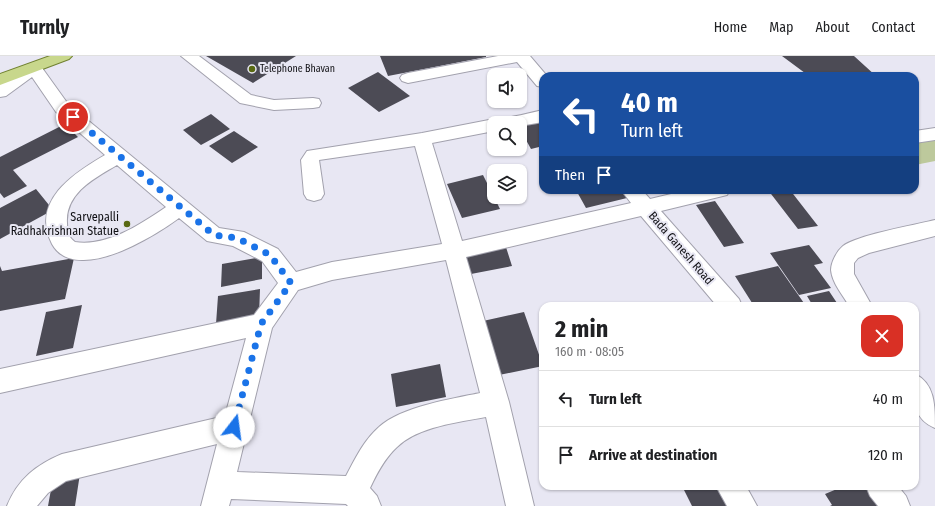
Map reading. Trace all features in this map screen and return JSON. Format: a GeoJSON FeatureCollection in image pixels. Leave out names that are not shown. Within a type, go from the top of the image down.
{"type":"FeatureCollection","features":[{"type":"Feature","properties":{"kind":"main road"},"geometry":{"type":"LineString","coordinates":[[0,67],[64,56]]}},
{"type":"Feature","properties":{"kind":"main road"},"geometry":{"type":"LineString","coordinates":[[0,80],[31,62]]}},
{"type":"Feature","properties":{"kind":"street"},"geometry":{"type":"LineString","coordinates":[[189,56],[246,99],[274,105],[313,102]]}},
{"type":"Feature","properties":{"kind":"street"},"geometry":{"type":"LineString","coordinates":[[408,78],[521,56],[539,77]]}},
{"type":"Feature","properties":{"kind":"street"},"geometry":{"type":"LineString","coordinates":[[0,92],[31,62],[62,108],[118,156],[214,235],[237,238],[270,255],[291,283]]}},
{"type":"Feature","properties":{"kind":"street"},"geometry":{"type":"LineString","coordinates":[[527,119],[539,117]]}},
{"type":"Feature","properties":{"kind":"street"},"geometry":{"type":"LineString","coordinates":[[314,194],[310,160],[313,155],[422,139],[487,126]]}},
{"type":"Feature","properties":{"kind":"street"},"geometry":{"type":"LineString","coordinates":[[919,136],[935,134]]}},
{"type":"Feature","properties":{"kind":"street"},"geometry":{"type":"LineString","coordinates":[[422,139],[469,298],[496,402],[520,506]]}},
{"type":"Feature","properties":{"kind":"street"},"geometry":{"type":"LineString","coordinates":[[118,156],[77,182],[66,192],[57,215],[57,234],[69,250],[86,252],[111,246],[143,232],[180,207]]}},
{"type":"Feature","properties":{"kind":"street","name":"Bada Ganesh Road"},"geometry":{"type":"LineString","coordinates":[[634,194],[728,302]]}},
{"type":"Feature","properties":{"kind":"street"},"geometry":{"type":"LineString","coordinates":[[496,402],[424,419],[393,433],[372,457],[360,498],[217,496],[261,324],[291,283],[332,270],[454,251],[704,194]]}},
{"type":"Feature","properties":{"kind":"street"},"geometry":{"type":"LineString","coordinates":[[859,302],[843,276],[842,268],[844,260],[851,252],[864,246],[935,228]]}},
{"type":"Feature","properties":{"kind":"street"},"geometry":{"type":"LineString","coordinates":[[0,380],[261,324]]}},
{"type":"Feature","properties":{"kind":"street"},"geometry":{"type":"LineString","coordinates":[[919,392],[935,415]]}},
{"type":"Feature","properties":{"kind":"street"},"geometry":{"type":"LineString","coordinates":[[21,506],[31,489],[43,478],[62,468],[234,427]]}},
{"type":"Feature","properties":{"kind":"street"},"geometry":{"type":"LineString","coordinates":[[733,490],[743,506]]}},
{"type":"Feature","properties":{"kind":"street"},"geometry":{"type":"LineString","coordinates":[[883,490],[896,506]]}},
{"type":"Feature","properties":{"kind":"green space"},"geometry":{"type":"Polygon","coordinates":[[[935,128],[935,161],[919,164],[919,131],[935,128]]]}},
{"type":"Feature","properties":{"kind":"building","name":"Telephone Bhavan"},"geometry":{"type":"Polygon","coordinates":[[[206,56],[296,56],[253,83],[206,56]]]}},
{"type":"Feature","properties":{"kind":"building"},"geometry":{"type":"Polygon","coordinates":[[[380,56],[486,56],[486,57],[388,76],[380,56]]]}},
{"type":"Feature","properties":{"kind":"building"},"geometry":{"type":"Polygon","coordinates":[[[782,56],[854,56],[872,72],[804,72],[782,56]]]}},
{"type":"Feature","properties":{"kind":"building"},"geometry":{"type":"Polygon","coordinates":[[[378,72],[410,96],[379,112],[348,88],[378,72]]]}},
{"type":"Feature","properties":{"kind":"building"},"geometry":{"type":"Polygon","coordinates":[[[211,114],[230,129],[201,145],[183,130],[211,114]]]}},
{"type":"Feature","properties":{"kind":"building"},"geometry":{"type":"Polygon","coordinates":[[[539,119],[539,147],[531,149],[527,142],[527,121],[539,119]]]}},
{"type":"Feature","properties":{"kind":"building"},"geometry":{"type":"Polygon","coordinates":[[[65,124],[78,137],[13,170],[27,186],[4,198],[0,193],[0,157],[65,124]]]}},
{"type":"Feature","properties":{"kind":"building"},"geometry":{"type":"Polygon","coordinates":[[[234,131],[258,147],[232,163],[209,146],[234,131]]]}},
{"type":"Feature","properties":{"kind":"building"},"geometry":{"type":"Polygon","coordinates":[[[483,175],[487,183],[487,204],[498,204],[500,209],[462,218],[447,184],[483,175]]]}},
{"type":"Feature","properties":{"kind":"building"},"geometry":{"type":"Polygon","coordinates":[[[36,189],[53,210],[0,239],[0,208],[36,189]]]}},
{"type":"Feature","properties":{"kind":"building"},"geometry":{"type":"Polygon","coordinates":[[[578,194],[624,194],[627,198],[586,208],[578,194]]]}},
{"type":"Feature","properties":{"kind":"building"},"geometry":{"type":"Polygon","coordinates":[[[771,194],[793,194],[818,226],[798,229],[771,194]]]}},
{"type":"Feature","properties":{"kind":"building"},"geometry":{"type":"Polygon","coordinates":[[[715,201],[744,243],[724,247],[696,205],[715,201]]]}},
{"type":"Feature","properties":{"kind":"building"},"geometry":{"type":"Polygon","coordinates":[[[505,244],[512,266],[471,274],[464,252],[505,244]]]}},
{"type":"Feature","properties":{"kind":"building"},"geometry":{"type":"Polygon","coordinates":[[[809,245],[823,263],[814,265],[831,288],[799,295],[770,253],[809,245]]]}},
{"type":"Feature","properties":{"kind":"building"},"geometry":{"type":"Polygon","coordinates":[[[262,257],[262,279],[221,287],[222,264],[262,257]]]}},
{"type":"Feature","properties":{"kind":"building"},"geometry":{"type":"Polygon","coordinates":[[[74,258],[65,299],[0,311],[0,266],[2,271],[74,258]]]}},
{"type":"Feature","properties":{"kind":"building"},"geometry":{"type":"Polygon","coordinates":[[[778,266],[803,302],[751,302],[735,276],[778,266]]]}},
{"type":"Feature","properties":{"kind":"building"},"geometry":{"type":"Polygon","coordinates":[[[260,289],[259,317],[216,324],[218,296],[260,289]]]}},
{"type":"Feature","properties":{"kind":"building"},"geometry":{"type":"Polygon","coordinates":[[[829,291],[836,302],[811,302],[807,296],[829,291]]]}},
{"type":"Feature","properties":{"kind":"building"},"geometry":{"type":"Polygon","coordinates":[[[82,305],[73,348],[36,356],[46,312],[82,305]]]}},
{"type":"Feature","properties":{"kind":"building"},"geometry":{"type":"Polygon","coordinates":[[[524,312],[539,355],[539,367],[499,375],[483,321],[524,312]]]}},
{"type":"Feature","properties":{"kind":"building"},"geometry":{"type":"Polygon","coordinates":[[[440,364],[446,397],[396,407],[391,374],[440,364]]]}},
{"type":"Feature","properties":{"kind":"building"},"geometry":{"type":"Polygon","coordinates":[[[81,467],[75,506],[48,506],[54,473],[81,467]]]}},
{"type":"Feature","properties":{"kind":"building"},"geometry":{"type":"Polygon","coordinates":[[[684,490],[724,490],[731,506],[692,506],[684,490]]]}},
{"type":"Feature","properties":{"kind":"building"},"geometry":{"type":"Polygon","coordinates":[[[835,490],[870,490],[881,506],[830,506],[832,505],[825,494],[835,490]]]}},
{"type":"Feature","properties":{"kind":"place","name":"Telephone Bhavan"},"geometry":{"type":"Point","coordinates":[252,69]}},
{"type":"Feature","properties":{"kind":"place","name":"Sarvepalli Radhakrishnan Statue"},"geometry":{"type":"Point","coordinates":[127,224]}},
{"type":"Feature","properties":{"kind":"route"},"geometry":{"type":"LineString","coordinates":[[73,117],[214,235],[237,238],[270,255],[291,283],[261,324],[234,427]]}}]}
